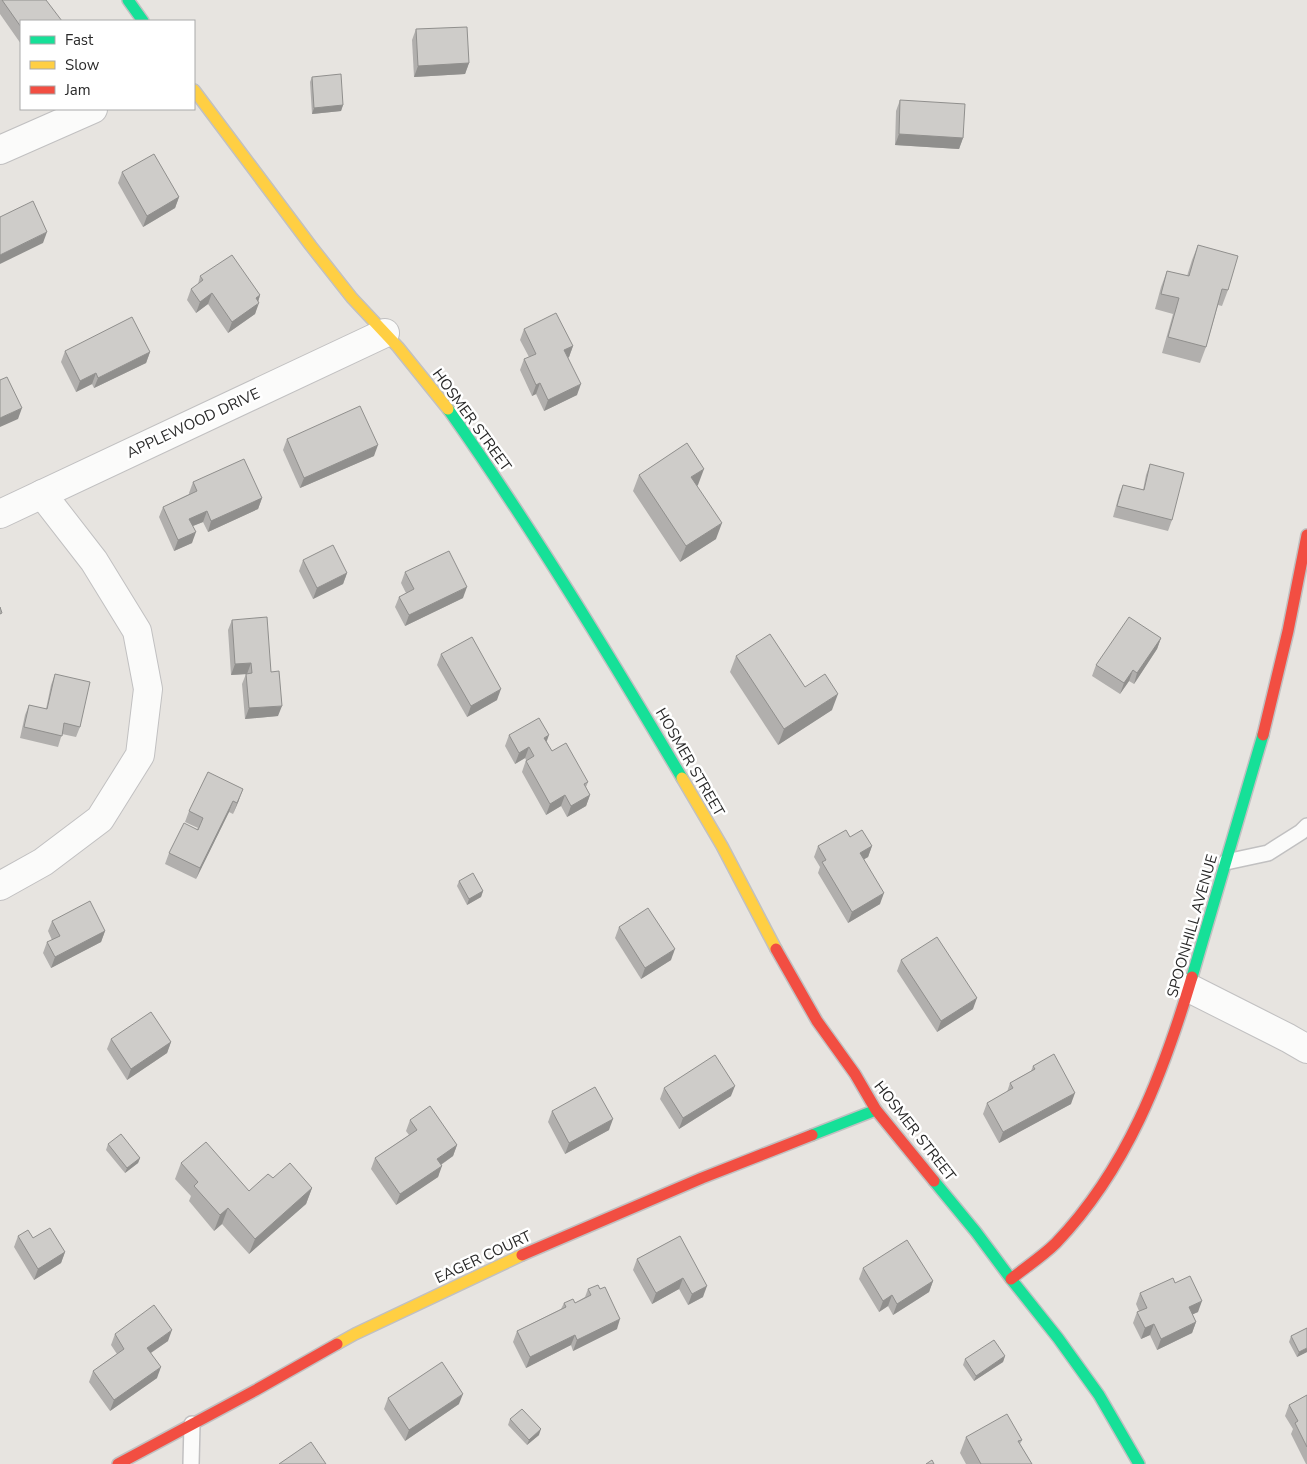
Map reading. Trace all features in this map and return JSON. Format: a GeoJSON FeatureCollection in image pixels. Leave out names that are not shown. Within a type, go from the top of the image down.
{"type":"FeatureCollection","features":[{"type":"Feature","properties":{"kind":"street"},"geometry":{"type":"LineString","coordinates":[[128,0],[142,20]]}},
{"type":"Feature","properties":{"kind":"street","name":"HOSMER STREET"},"geometry":{"type":"LineString","coordinates":[[195,91],[311,246],[352,298],[385,333],[446,405],[478,451],[586,618],[655,732],[722,846],[817,1021],[855,1074],[876,1110],[976,1232],[1058,1338],[1099,1395],[1139,1464]]}},
{"type":"Feature","properties":{"kind":"street"},"geometry":{"type":"LineString","coordinates":[[0,150],[91,110]]}},
{"type":"Feature","properties":{"kind":"street","name":"APPLEWOOD DRIVE"},"geometry":{"type":"LineString","coordinates":[[0,514],[385,333]]}},
{"type":"Feature","properties":{"kind":"street"},"geometry":{"type":"LineString","coordinates":[[0,886],[43,862],[100,819],[140,754],[148,689],[136,631],[94,561],[42,494]]}},
{"type":"Feature","properties":{"kind":"street","name":"SPOONHILL AVENUE"},"geometry":{"type":"LineString","coordinates":[[1011,1279],[1055,1244],[1098,1193],[1132,1137],[1159,1076],[1189,988],[1256,760],[1288,631],[1307,535]]}},
{"type":"Feature","properties":{"kind":"street"},"geometry":{"type":"LineString","coordinates":[[1189,988],[1307,1049]]}},
{"type":"Feature","properties":{"kind":"street","name":"EAGER COURT"},"geometry":{"type":"LineString","coordinates":[[118,1464],[355,1334],[506,1262],[702,1178],[876,1110]]}},
{"type":"Feature","properties":{"kind":"lane"},"geometry":{"type":"LineString","coordinates":[[1226,862],[1268,853],[1301,832],[1307,826]]}},
{"type":"Feature","properties":{"kind":"lane"},"geometry":{"type":"LineString","coordinates":[[191,1464],[192,1424]]}},
{"type":"Feature","properties":{"kind":"building"},"geometry":{"type":"Polygon","coordinates":[[[2,0],[46,0],[61,20],[20,20],[20,26],[2,0]]]}},
{"type":"Feature","properties":{"kind":"building"},"geometry":{"type":"Polygon","coordinates":[[[467,27],[469,63],[418,66],[416,29],[467,27]]]}},
{"type":"Feature","properties":{"kind":"building"},"geometry":{"type":"Polygon","coordinates":[[[341,74],[343,105],[314,108],[312,77],[341,74]]]}},
{"type":"Feature","properties":{"kind":"building"},"geometry":{"type":"Polygon","coordinates":[[[900,100],[965,104],[963,138],[899,134],[900,100]]]}},
{"type":"Feature","properties":{"kind":"building"},"geometry":{"type":"Polygon","coordinates":[[[154,154],[179,197],[147,216],[122,172],[154,154]]]}},
{"type":"Feature","properties":{"kind":"building"},"geometry":{"type":"Polygon","coordinates":[[[33,201],[47,232],[0,255],[0,217],[33,201]]]}},
{"type":"Feature","properties":{"kind":"building"},"geometry":{"type":"Polygon","coordinates":[[[1198,245],[1238,256],[1228,290],[1222,289],[1206,347],[1168,337],[1179,298],[1161,294],[1167,271],[1189,276],[1198,245]]]}},
{"type":"Feature","properties":{"kind":"building"},"geometry":{"type":"Polygon","coordinates":[[[232,255],[260,295],[256,298],[259,303],[232,322],[212,293],[200,302],[191,289],[203,280],[200,276],[232,255]]]}},
{"type":"Feature","properties":{"kind":"building"},"geometry":{"type":"Polygon","coordinates":[[[556,313],[573,346],[564,350],[581,384],[548,400],[540,383],[536,385],[524,359],[536,354],[524,329],[556,313]]]}},
{"type":"Feature","properties":{"kind":"building"},"geometry":{"type":"Polygon","coordinates":[[[132,317],[150,352],[98,378],[96,373],[80,381],[65,351],[132,317]]]}},
{"type":"Feature","properties":{"kind":"building"},"geometry":{"type":"Polygon","coordinates":[[[7,377],[22,408],[0,418],[0,380],[7,377]]]}},
{"type":"Feature","properties":{"kind":"building"},"geometry":{"type":"Polygon","coordinates":[[[360,406],[378,445],[304,478],[287,439],[360,406]]]}},
{"type":"Feature","properties":{"kind":"building"},"geometry":{"type":"Polygon","coordinates":[[[687,443],[704,469],[691,477],[722,523],[686,546],[639,475],[687,443]]]}},
{"type":"Feature","properties":{"kind":"building"},"geometry":{"type":"Polygon","coordinates":[[[244,459],[262,498],[211,521],[207,511],[189,519],[196,532],[178,540],[163,507],[197,491],[193,482],[244,459]]]}},
{"type":"Feature","properties":{"kind":"building"},"geometry":{"type":"Polygon","coordinates":[[[1150,464],[1184,473],[1172,520],[1117,506],[1123,485],[1144,490],[1150,464]]]}},
{"type":"Feature","properties":{"kind":"building"},"geometry":{"type":"Polygon","coordinates":[[[333,545],[347,573],[317,588],[303,560],[333,545]]]}},
{"type":"Feature","properties":{"kind":"building"},"geometry":{"type":"Polygon","coordinates":[[[449,551],[467,587],[409,615],[399,597],[414,589],[405,572],[449,551]]]}},
{"type":"Feature","properties":{"kind":"building"},"geometry":{"type":"Polygon","coordinates":[[[267,617],[271,672],[279,671],[282,706],[249,708],[246,674],[252,673],[251,663],[235,664],[232,620],[267,617]]]}},
{"type":"Feature","properties":{"kind":"building"},"geometry":{"type":"Polygon","coordinates":[[[1129,617],[1161,638],[1137,673],[1133,670],[1124,683],[1096,665],[1129,617]]]}},
{"type":"Feature","properties":{"kind":"building"},"geometry":{"type":"Polygon","coordinates":[[[770,634],[805,687],[825,674],[838,694],[784,729],[736,656],[770,634]]]}},
{"type":"Feature","properties":{"kind":"building"},"geometry":{"type":"Polygon","coordinates":[[[472,637],[501,689],[471,706],[441,654],[472,637]]]}},
{"type":"Feature","properties":{"kind":"building"},"geometry":{"type":"Polygon","coordinates":[[[55,674],[90,682],[80,727],[64,723],[62,736],[24,727],[29,705],[47,709],[55,674]]]}},
{"type":"Feature","properties":{"kind":"building"},"geometry":{"type":"Polygon","coordinates":[[[539,718],[549,735],[544,738],[552,751],[566,743],[588,782],[584,784],[590,795],[571,806],[565,795],[550,804],[526,761],[534,756],[529,747],[519,753],[509,735],[539,718]]]}},
{"type":"Feature","properties":{"kind":"building"},"geometry":{"type":"Polygon","coordinates":[[[208,772],[243,789],[237,803],[233,801],[200,868],[169,853],[184,823],[198,830],[203,818],[189,811],[208,772]]]}},
{"type":"Feature","properties":{"kind":"building"},"geometry":{"type":"Polygon","coordinates":[[[846,830],[850,837],[862,830],[872,846],[860,853],[884,893],[852,912],[822,862],[826,860],[818,846],[846,830]]]}},
{"type":"Feature","properties":{"kind":"building"},"geometry":{"type":"Polygon","coordinates":[[[473,873],[483,891],[469,899],[459,881],[473,873]]]}},
{"type":"Feature","properties":{"kind":"building"},"geometry":{"type":"Polygon","coordinates":[[[90,901],[105,931],[55,957],[47,942],[60,936],[52,921],[90,901]]]}},
{"type":"Feature","properties":{"kind":"building"},"geometry":{"type":"Polygon","coordinates":[[[648,908],[675,949],[645,968],[619,927],[648,908]]]}},
{"type":"Feature","properties":{"kind":"building"},"geometry":{"type":"Polygon","coordinates":[[[937,937],[977,998],[941,1021],[901,960],[937,937]]]}},
{"type":"Feature","properties":{"kind":"building"},"geometry":{"type":"Polygon","coordinates":[[[151,1012],[171,1042],[131,1069],[111,1039],[151,1012]]]}},
{"type":"Feature","properties":{"kind":"building"},"geometry":{"type":"Polygon","coordinates":[[[1054,1054],[1075,1093],[1003,1132],[987,1103],[1013,1088],[1010,1083],[1035,1069],[1033,1066],[1054,1054]]]}},
{"type":"Feature","properties":{"kind":"building"},"geometry":{"type":"Polygon","coordinates":[[[715,1055],[735,1086],[683,1118],[664,1088],[715,1055]]]}},
{"type":"Feature","properties":{"kind":"building"},"geometry":{"type":"Polygon","coordinates":[[[595,1087],[613,1119],[569,1143],[552,1111],[595,1087]]]}},
{"type":"Feature","properties":{"kind":"building"},"geometry":{"type":"Polygon","coordinates":[[[430,1106],[457,1145],[437,1159],[442,1166],[400,1194],[375,1158],[417,1130],[410,1120],[430,1106]]]}},
{"type":"Feature","properties":{"kind":"building"},"geometry":{"type":"Polygon","coordinates":[[[121,1134],[140,1158],[127,1168],[108,1144],[121,1134]]]}},
{"type":"Feature","properties":{"kind":"building"},"geometry":{"type":"Polygon","coordinates":[[[206,1142],[249,1191],[268,1174],[273,1178],[290,1163],[312,1188],[255,1239],[228,1208],[220,1215],[194,1186],[198,1182],[181,1163],[206,1142]]]}},
{"type":"Feature","properties":{"kind":"building"},"geometry":{"type":"Polygon","coordinates":[[[50,1228],[65,1252],[38,1269],[18,1236],[28,1230],[33,1238],[50,1228]]]}},
{"type":"Feature","properties":{"kind":"building"},"geometry":{"type":"Polygon","coordinates":[[[680,1236],[707,1286],[692,1294],[683,1278],[656,1293],[637,1259],[680,1236]]]}},
{"type":"Feature","properties":{"kind":"building"},"geometry":{"type":"Polygon","coordinates":[[[907,1240],[933,1281],[897,1304],[892,1295],[883,1301],[863,1268],[907,1240]]]}},
{"type":"Feature","properties":{"kind":"building"},"geometry":{"type":"Polygon","coordinates":[[[1190,1276],[1202,1301],[1189,1307],[1196,1322],[1161,1339],[1154,1324],[1145,1328],[1137,1312],[1147,1308],[1140,1293],[1173,1278],[1175,1283],[1190,1276]]]}},
{"type":"Feature","properties":{"kind":"building"},"geometry":{"type":"Polygon","coordinates":[[[598,1285],[600,1289],[605,1287],[620,1319],[577,1340],[575,1335],[530,1357],[517,1331],[566,1307],[564,1303],[573,1299],[575,1303],[591,1295],[588,1289],[598,1285]]]}},
{"type":"Feature","properties":{"kind":"building"},"geometry":{"type":"Polygon","coordinates":[[[154,1305],[172,1330],[147,1348],[161,1367],[114,1400],[93,1371],[124,1349],[115,1334],[154,1305]]]}},
{"type":"Feature","properties":{"kind":"building"},"geometry":{"type":"Polygon","coordinates":[[[1307,1328],[1307,1348],[1299,1352],[1291,1336],[1307,1328]]]}},
{"type":"Feature","properties":{"kind":"building"},"geometry":{"type":"Polygon","coordinates":[[[994,1340],[1005,1356],[976,1376],[965,1359],[994,1340]]]}},
{"type":"Feature","properties":{"kind":"building"},"geometry":{"type":"Polygon","coordinates":[[[442,1362],[463,1394],[409,1430],[388,1398],[442,1362]]]}},
{"type":"Feature","properties":{"kind":"building"},"geometry":{"type":"Polygon","coordinates":[[[1307,1395],[1307,1447],[1295,1423],[1298,1421],[1289,1405],[1307,1395]]]}},
{"type":"Feature","properties":{"kind":"building"},"geometry":{"type":"Polygon","coordinates":[[[522,1409],[541,1429],[529,1440],[510,1419],[522,1409]]]}},
{"type":"Feature","properties":{"kind":"building"},"geometry":{"type":"Polygon","coordinates":[[[1007,1414],[1022,1440],[1018,1441],[1032,1464],[981,1464],[966,1437],[1007,1414]]]}},
{"type":"Feature","properties":{"kind":"building"},"geometry":{"type":"Polygon","coordinates":[[[311,1442],[326,1464],[279,1464],[311,1442]]]}},
{"type":"Feature","properties":{"kind":"building"},"geometry":{"type":"Polygon","coordinates":[[[932,1460],[934,1464],[926,1464],[932,1460]]]}},
{"type":"Feature","properties":{"kind":"traffic: fast"},"geometry":{"type":"LineString","coordinates":[[128,0],[142,20]]}},
{"type":"Feature","properties":{"kind":"traffic: fast"},"geometry":{"type":"LineString","coordinates":[[448,409],[510,499],[569,591],[682,778]]}},
{"type":"Feature","properties":{"kind":"traffic: fast"},"geometry":{"type":"LineString","coordinates":[[1192,977],[1263,735]]}},
{"type":"Feature","properties":{"kind":"traffic: fast"},"geometry":{"type":"LineString","coordinates":[[812,1135],[876,1110]]}},
{"type":"Feature","properties":{"kind":"traffic: fast"},"geometry":{"type":"LineString","coordinates":[[934,1181],[1058,1338],[1099,1395],[1139,1464]]}},
{"type":"Feature","properties":{"kind":"traffic: slow"},"geometry":{"type":"LineString","coordinates":[[195,91],[352,298],[398,347],[448,409]]}},
{"type":"Feature","properties":{"kind":"traffic: slow"},"geometry":{"type":"LineString","coordinates":[[682,778],[722,846],[776,949]]}},
{"type":"Feature","properties":{"kind":"traffic: slow"},"geometry":{"type":"LineString","coordinates":[[337,1344],[522,1255]]}},
{"type":"Feature","properties":{"kind":"traffic: jam"},"geometry":{"type":"LineString","coordinates":[[1263,735],[1288,631],[1307,535]]}},
{"type":"Feature","properties":{"kind":"traffic: jam"},"geometry":{"type":"LineString","coordinates":[[776,949],[817,1021],[855,1074],[876,1110],[934,1181]]}},
{"type":"Feature","properties":{"kind":"traffic: jam"},"geometry":{"type":"LineString","coordinates":[[1011,1279],[1056,1243],[1081,1214],[1123,1152],[1155,1084],[1192,977]]}},
{"type":"Feature","properties":{"kind":"traffic: jam"},"geometry":{"type":"LineString","coordinates":[[522,1255],[702,1178],[812,1135]]}},
{"type":"Feature","properties":{"kind":"traffic: jam"},"geometry":{"type":"LineString","coordinates":[[118,1464],[337,1344]]}}]}
